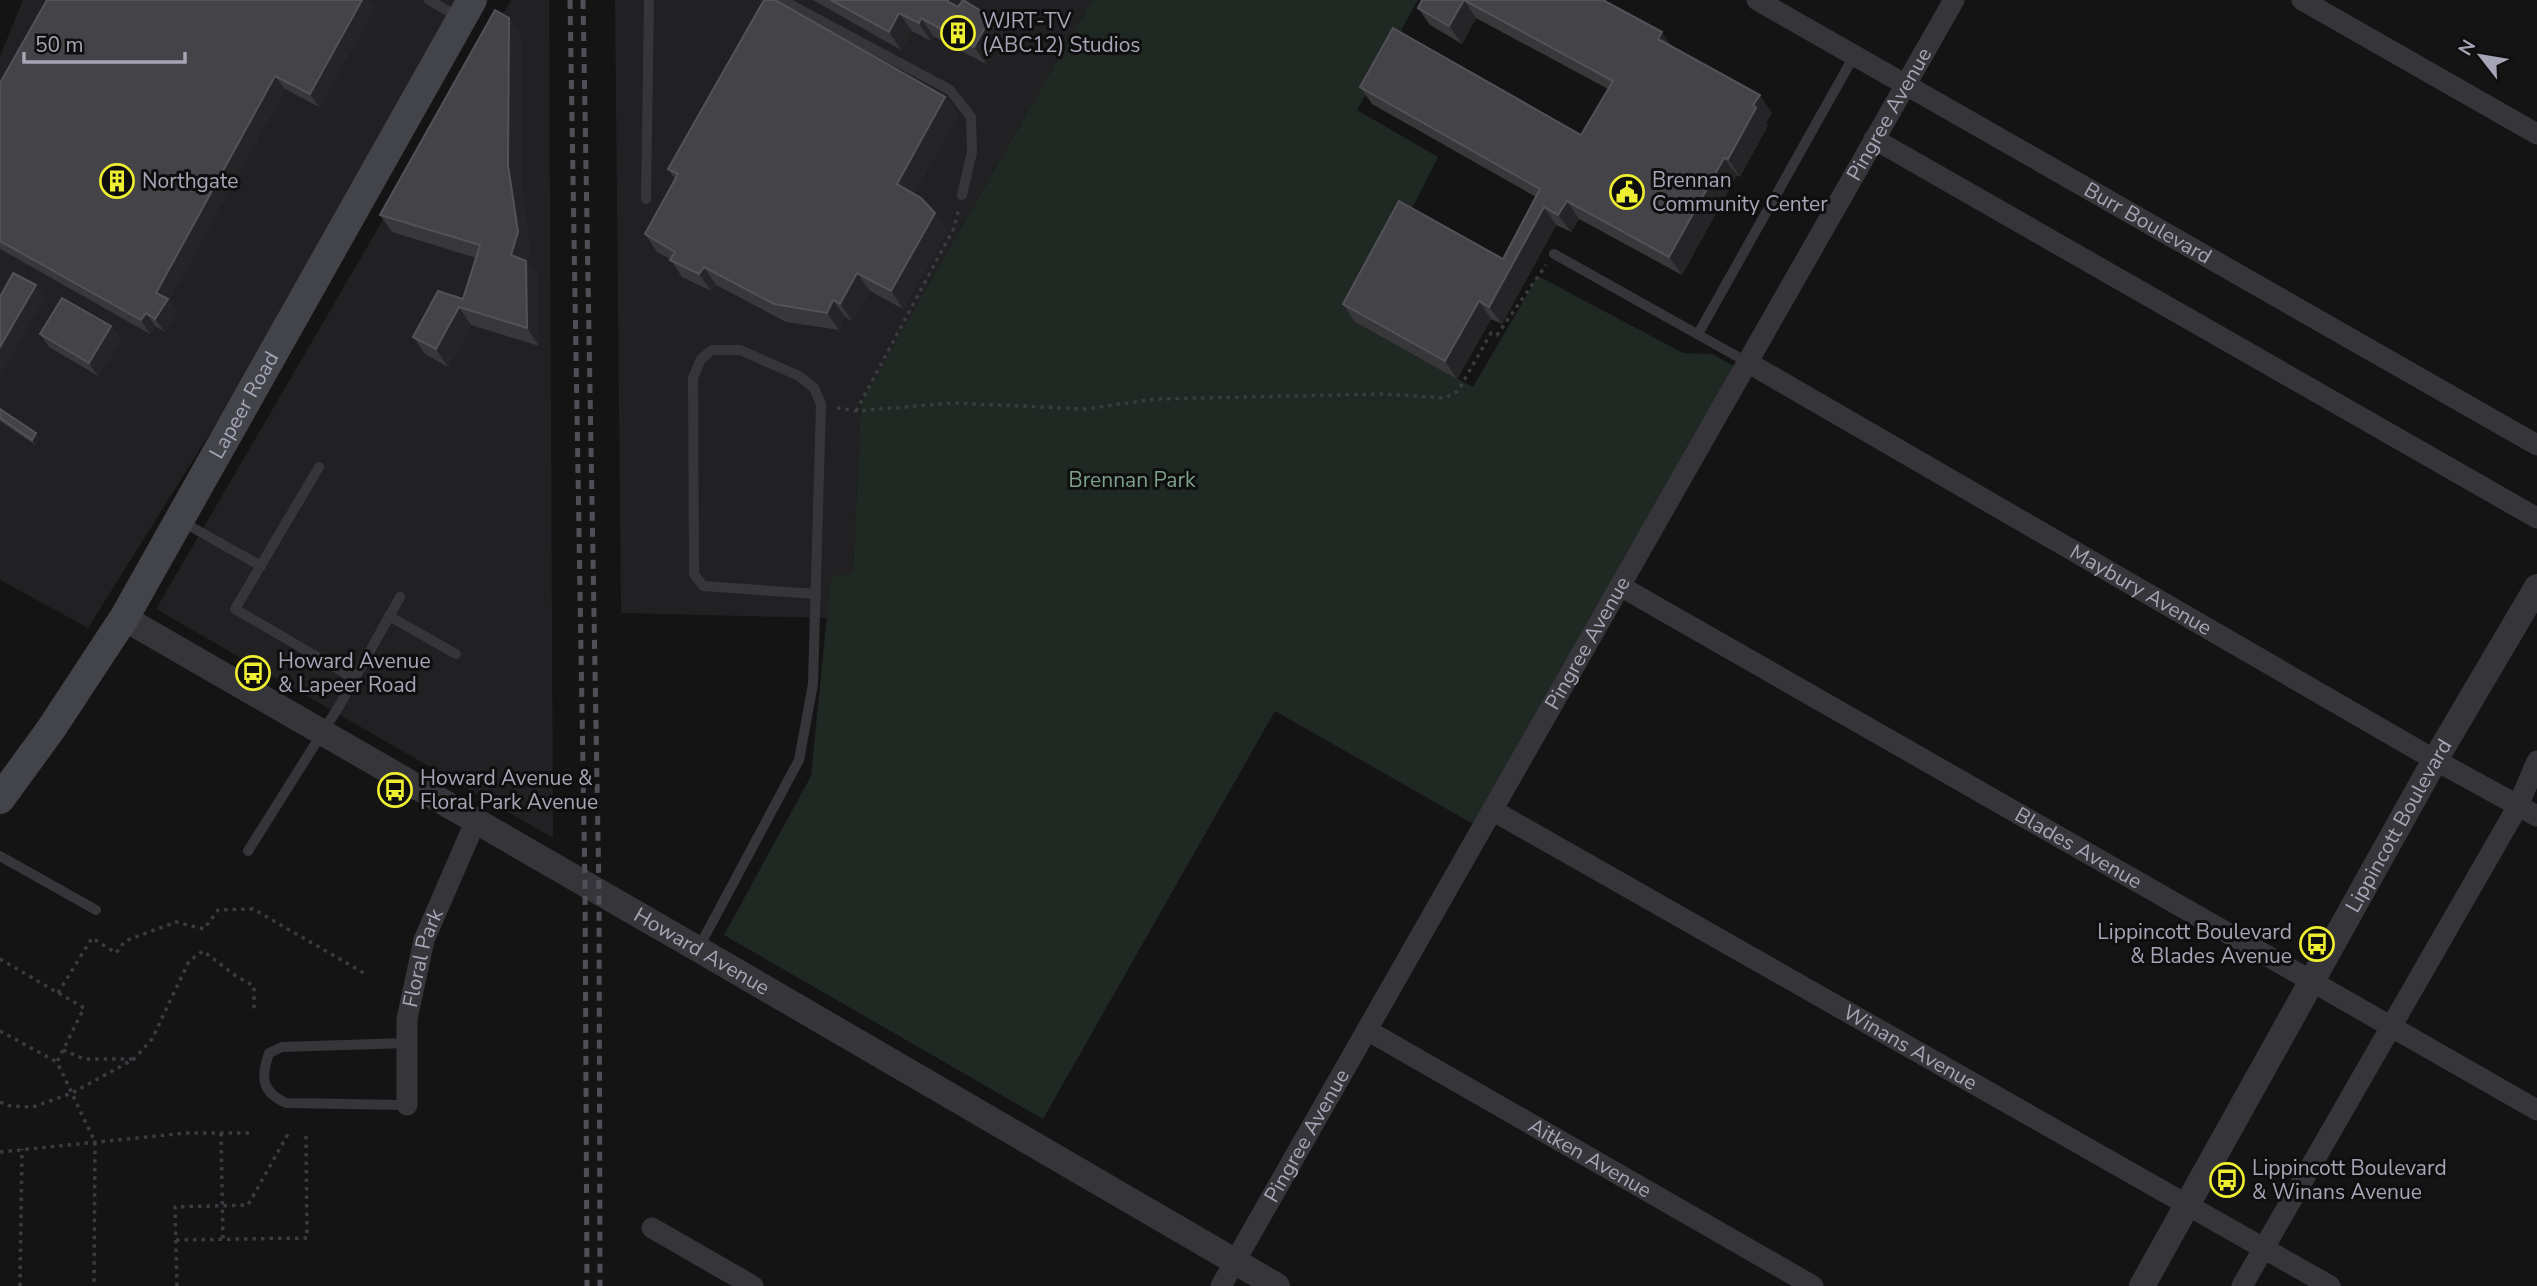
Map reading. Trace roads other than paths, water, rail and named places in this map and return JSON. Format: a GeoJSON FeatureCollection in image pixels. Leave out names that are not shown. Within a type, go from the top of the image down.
{"type":"FeatureCollection","features":[{"type":"Feature","properties":{"kind":"main road","name":"Lapeer Road"},"geometry":{"type":"LineString","coordinates":[[0,799],[51,729],[124,618],[467,9]]}},
{"type":"Feature","properties":{"kind":"street","name":"Burr Boulevard"},"geometry":{"type":"LineString","coordinates":[[1758,0],[2537,445]]}},
{"type":"Feature","properties":{"kind":"street","name":"Pingree Avenue"},"geometry":{"type":"LineString","coordinates":[[1221,1286],[1954,0]]}},
{"type":"Feature","properties":{"kind":"street"},"geometry":{"type":"LineString","coordinates":[[2302,0],[2537,134]]}},
{"type":"Feature","properties":{"kind":"street"},"geometry":{"type":"LineString","coordinates":[[1874,139],[2537,518]]}},
{"type":"Feature","properties":{"kind":"street","name":"Maybury Avenue"},"geometry":{"type":"LineString","coordinates":[[1747,362],[2435,760],[2537,816]]}},
{"type":"Feature","properties":{"kind":"street","name":"Blades Avenue"},"geometry":{"type":"LineString","coordinates":[[1620,586],[2537,1110]]}},
{"type":"Feature","properties":{"kind":"street","name":"Lippincott Boulevard"},"geometry":{"type":"LineString","coordinates":[[2142,1286],[2435,760],[2537,587]]}},
{"type":"Feature","properties":{"kind":"street","name":"Howard Avenue"},"geometry":{"type":"LineString","coordinates":[[124,618],[1277,1286]]}},
{"type":"Feature","properties":{"kind":"street"},"geometry":{"type":"LineString","coordinates":[[2242,1286],[2518,806],[2537,761]]}},
{"type":"Feature","properties":{"kind":"street","name":"Winans Avenue"},"geometry":{"type":"LineString","coordinates":[[1493,810],[2330,1286]]}},
{"type":"Feature","properties":{"kind":"street","name":"Floral Park"},"geometry":{"type":"LineString","coordinates":[[407,1105],[407,1019],[424,940],[476,820]]}},
{"type":"Feature","properties":{"kind":"street","name":"Aitken Avenue"},"geometry":{"type":"LineString","coordinates":[[1367,1030],[1813,1286]]}},
{"type":"Feature","properties":{"kind":"street"},"geometry":{"type":"LineString","coordinates":[[652,1228],[753,1286]]}},
{"type":"Feature","properties":{"kind":"lane"},"geometry":{"type":"LineString","coordinates":[[429,0],[467,9]]}},
{"type":"Feature","properties":{"kind":"lane"},"geometry":{"type":"LineString","coordinates":[[646,199],[649,0]]}},
{"type":"Feature","properties":{"kind":"lane"},"geometry":{"type":"LineString","coordinates":[[782,0],[950,90],[971,117],[972,152],[962,195]]}},
{"type":"Feature","properties":{"kind":"lane"},"geometry":{"type":"LineString","coordinates":[[1698,334],[1854,57]]}},
{"type":"Feature","properties":{"kind":"lane"},"geometry":{"type":"LineString","coordinates":[[1554,254],[1747,362]]}},
{"type":"Feature","properties":{"kind":"lane"},"geometry":{"type":"LineString","coordinates":[[698,949],[799,760],[813,684],[816,594],[821,404],[814,388],[799,376],[740,350],[712,350],[701,359],[693,378],[694,574],[703,586],[816,594]]}},
{"type":"Feature","properties":{"kind":"lane"},"geometry":{"type":"LineString","coordinates":[[319,467],[235,609],[355,679]]}},
{"type":"Feature","properties":{"kind":"lane"},"geometry":{"type":"LineString","coordinates":[[179,521],[261,566]]}},
{"type":"Feature","properties":{"kind":"lane"},"geometry":{"type":"LineString","coordinates":[[248,851],[324,732],[400,597]]}},
{"type":"Feature","properties":{"kind":"lane"},"geometry":{"type":"LineString","coordinates":[[389,616],[456,654]]}},
{"type":"Feature","properties":{"kind":"lane"},"geometry":{"type":"LineString","coordinates":[[0,856],[96,910]]}},
{"type":"Feature","properties":{"kind":"lane"},"geometry":{"type":"LineString","coordinates":[[407,1043],[282,1046],[269,1054],[264,1065],[264,1085],[273,1097],[286,1103],[407,1105]]}},
{"type":"Feature","properties":{"kind":"railway"},"geometry":{"type":"LineString","coordinates":[[570,0],[585,885],[587,1286]]}},
{"type":"Feature","properties":{"kind":"railway"},"geometry":{"type":"LineString","coordinates":[[583,0],[599,893],[600,1286]]}},
{"type":"Feature","properties":{"kind":"place","name":"WJRT-TV (ABC12) Studios"},"geometry":{"type":"Point","coordinates":[958,33]}},
{"type":"Feature","properties":{"kind":"place","name":"Northgate"},"geometry":{"type":"Point","coordinates":[117,181]}},
{"type":"Feature","properties":{"kind":"place","name":"Brennan Community Center"},"geometry":{"type":"Point","coordinates":[1627,192]}},
{"type":"Feature","properties":{"kind":"place","name":"Howard Avenue & Lapeer Road"},"geometry":{"type":"Point","coordinates":[253,673]}},
{"type":"Feature","properties":{"kind":"place","name":"Howard Avenue & Floral Park Avenue"},"geometry":{"type":"Point","coordinates":[395,790]}},
{"type":"Feature","properties":{"kind":"place","name":"Lippincott Boulevard & Blades Avenue"},"geometry":{"type":"Point","coordinates":[2317,944]}},
{"type":"Feature","properties":{"kind":"place","name":"Lippincott Boulevard & Winans Avenue"},"geometry":{"type":"Point","coordinates":[2227,1180]}},
{"type":"Feature","properties":{"kind":"park label","name":"Brennan Park"},"geometry":{"type":"Point","coordinates":[1132,480]}}]}
